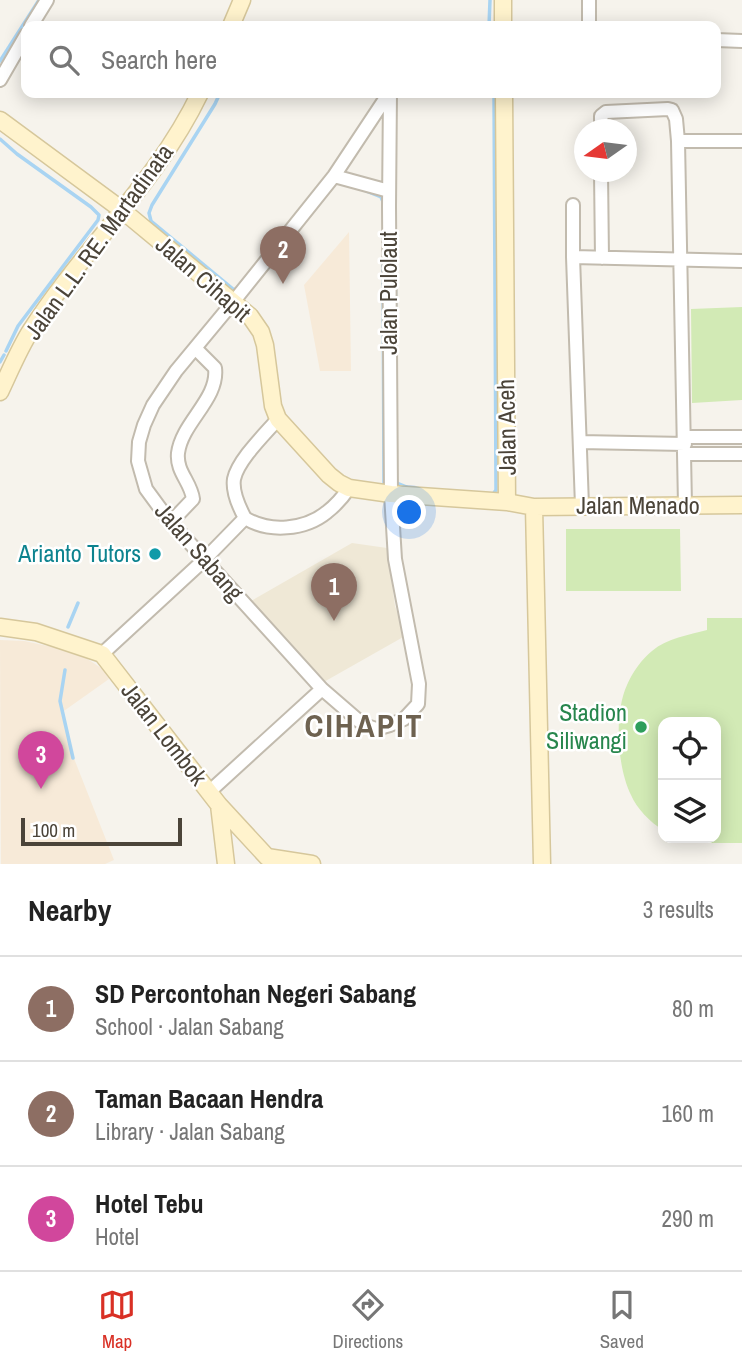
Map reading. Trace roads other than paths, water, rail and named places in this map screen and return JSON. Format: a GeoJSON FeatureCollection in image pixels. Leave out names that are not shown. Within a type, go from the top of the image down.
{"type":"FeatureCollection","features":[{"type":"Feature","properties":{"kind":"street"},"geometry":{"type":"LineString","coordinates":[[34,21],[47,0]]}},
{"type":"Feature","properties":{"kind":"street"},"geometry":{"type":"LineString","coordinates":[[233,21],[242,0]]}},
{"type":"Feature","properties":{"kind":"street"},"geometry":{"type":"LineString","coordinates":[[503,0],[503,21]]}},
{"type":"Feature","properties":{"kind":"street"},"geometry":{"type":"LineString","coordinates":[[589,0],[589,21]]}},
{"type":"Feature","properties":{"kind":"street"},"geometry":{"type":"LineString","coordinates":[[721,40],[742,41]]}},
{"type":"Feature","properties":{"kind":"street"},"geometry":{"type":"LineString","coordinates":[[0,80],[21,44]]}},
{"type":"Feature","properties":{"kind":"street","name":"Jalan L.L. RE. Martadinata"},"geometry":{"type":"LineString","coordinates":[[0,392],[30,332],[177,135],[197,98]]}},
{"type":"Feature","properties":{"kind":"street","name":"Jalan Sabang"},"geometry":{"type":"LineString","coordinates":[[322,689],[155,503],[146,489],[138,461],[139,442],[153,405],[176,371],[334,176],[386,98]]}},
{"type":"Feature","properties":{"kind":"street","name":"Jalan Pulolaut"},"geometry":{"type":"LineString","coordinates":[[322,689],[359,721],[376,729],[404,719],[418,704],[419,684],[395,559],[391,494],[389,98]]}},
{"type":"Feature","properties":{"kind":"street","name":"Jalan Aceh"},"geometry":{"type":"LineString","coordinates":[[505,98],[507,502],[534,507],[542,864]]}},
{"type":"Feature","properties":{"kind":"street"},"geometry":{"type":"LineString","coordinates":[[601,119],[606,111],[667,109],[675,114],[678,141],[685,506]]}},
{"type":"Feature","properties":{"kind":"street","name":"Jalan Cihapit"},"geometry":{"type":"LineString","coordinates":[[0,120],[122,210],[250,316],[261,332],[265,345],[273,406],[278,419],[329,475],[349,488],[391,494],[507,502]]}},
{"type":"Feature","properties":{"kind":"street"},"geometry":{"type":"LineString","coordinates":[[678,141],[742,141]]}},
{"type":"Feature","properties":{"kind":"street"},"geometry":{"type":"LineString","coordinates":[[334,176],[389,191]]}},
{"type":"Feature","properties":{"kind":"street"},"geometry":{"type":"LineString","coordinates":[[601,182],[602,258]]}},
{"type":"Feature","properties":{"kind":"street"},"geometry":{"type":"LineString","coordinates":[[573,205],[582,506]]}},
{"type":"Feature","properties":{"kind":"street"},"geometry":{"type":"LineString","coordinates":[[573,257],[742,261]]}},
{"type":"Feature","properties":{"kind":"street"},"geometry":{"type":"LineString","coordinates":[[171,522],[193,499],[189,485],[183,478],[178,451],[215,380],[215,368],[195,348]]}},
{"type":"Feature","properties":{"kind":"street"},"geometry":{"type":"LineString","coordinates":[[278,419],[245,458],[234,478],[239,507],[245,518],[256,524],[276,528],[307,524],[327,513],[349,488]]}},
{"type":"Feature","properties":{"kind":"street"},"geometry":{"type":"LineString","coordinates":[[685,445],[742,437]]}},
{"type":"Feature","properties":{"kind":"street"},"geometry":{"type":"LineString","coordinates":[[580,442],[685,445],[742,454]]}},
{"type":"Feature","properties":{"kind":"street","name":"Jalan Menado"},"geometry":{"type":"LineString","coordinates":[[534,507],[742,505]]}},
{"type":"Feature","properties":{"kind":"street"},"geometry":{"type":"LineString","coordinates":[[0,627],[36,632],[102,654],[204,560],[245,518]]}},
{"type":"Feature","properties":{"kind":"street","name":"Jalan Lombok"},"geometry":{"type":"LineString","coordinates":[[102,654],[262,861],[312,864]]}},
{"type":"Feature","properties":{"kind":"street"},"geometry":{"type":"LineString","coordinates":[[209,792],[322,689]]}},
{"type":"Feature","properties":{"kind":"street"},"geometry":{"type":"LineString","coordinates":[[219,805],[226,864]]}},
{"type":"Feature","properties":{"kind":"waterway"},"geometry":{"type":"LineString","coordinates":[[26,21],[39,0]]}},
{"type":"Feature","properties":{"kind":"waterway"},"geometry":{"type":"LineString","coordinates":[[489,21],[490,0]]}},
{"type":"Feature","properties":{"kind":"waterway"},"geometry":{"type":"LineString","coordinates":[[0,61],[21,28]]}},
{"type":"Feature","properties":{"kind":"waterway"},"geometry":{"type":"LineString","coordinates":[[218,98],[149,213],[151,221],[237,290]]}},
{"type":"Feature","properties":{"kind":"waterway"},"geometry":{"type":"LineString","coordinates":[[493,494],[496,490],[494,98]]}},
{"type":"Feature","properties":{"kind":"waterway"},"geometry":{"type":"LineString","coordinates":[[0,139],[99,215],[98,220],[18,326],[6,351]]}},
{"type":"Feature","properties":{"kind":"waterway"},"geometry":{"type":"LineString","coordinates":[[395,182],[396,388]]}},
{"type":"Feature","properties":{"kind":"waterway"},"geometry":{"type":"LineString","coordinates":[[366,191],[381,197],[384,204]]}},
{"type":"Feature","properties":{"kind":"waterway"},"geometry":{"type":"LineString","coordinates":[[381,486],[384,485],[383,261]]}},
{"type":"Feature","properties":{"kind":"waterway"},"geometry":{"type":"LineString","coordinates":[[0,362],[4,355]]}},
{"type":"Feature","properties":{"kind":"waterway"},"geometry":{"type":"LineString","coordinates":[[396,480],[409,488]]}},
{"type":"Feature","properties":{"kind":"waterway"},"geometry":{"type":"LineString","coordinates":[[68,627],[78,603]]}},
{"type":"Feature","properties":{"kind":"waterway"},"geometry":{"type":"LineString","coordinates":[[65,670],[60,701],[73,758]]}},
{"type":"Feature","properties":{"kind":"place","name":"Taman Bacaan Hendra"},"geometry":{"type":"Point","coordinates":[283,284]}},
{"type":"Feature","properties":{"kind":"place","name":"Arianto Tutors"},"geometry":{"type":"Point","coordinates":[155,554]}},
{"type":"Feature","properties":{"kind":"place","name":"SD Percontohan Negeri Sabang"},"geometry":{"type":"Point","coordinates":[334,621]}},
{"type":"Feature","properties":{"kind":"place","name":"Stadion Siliwangi"},"geometry":{"type":"Point","coordinates":[641,727]}},
{"type":"Feature","properties":{"kind":"place","name":"Hotel Tebu"},"geometry":{"type":"Point","coordinates":[41,789]}},
{"type":"Feature","properties":{"kind":"district","name":"CIHAPIT"},"geometry":{"type":"Point","coordinates":[364,726]}}]}
